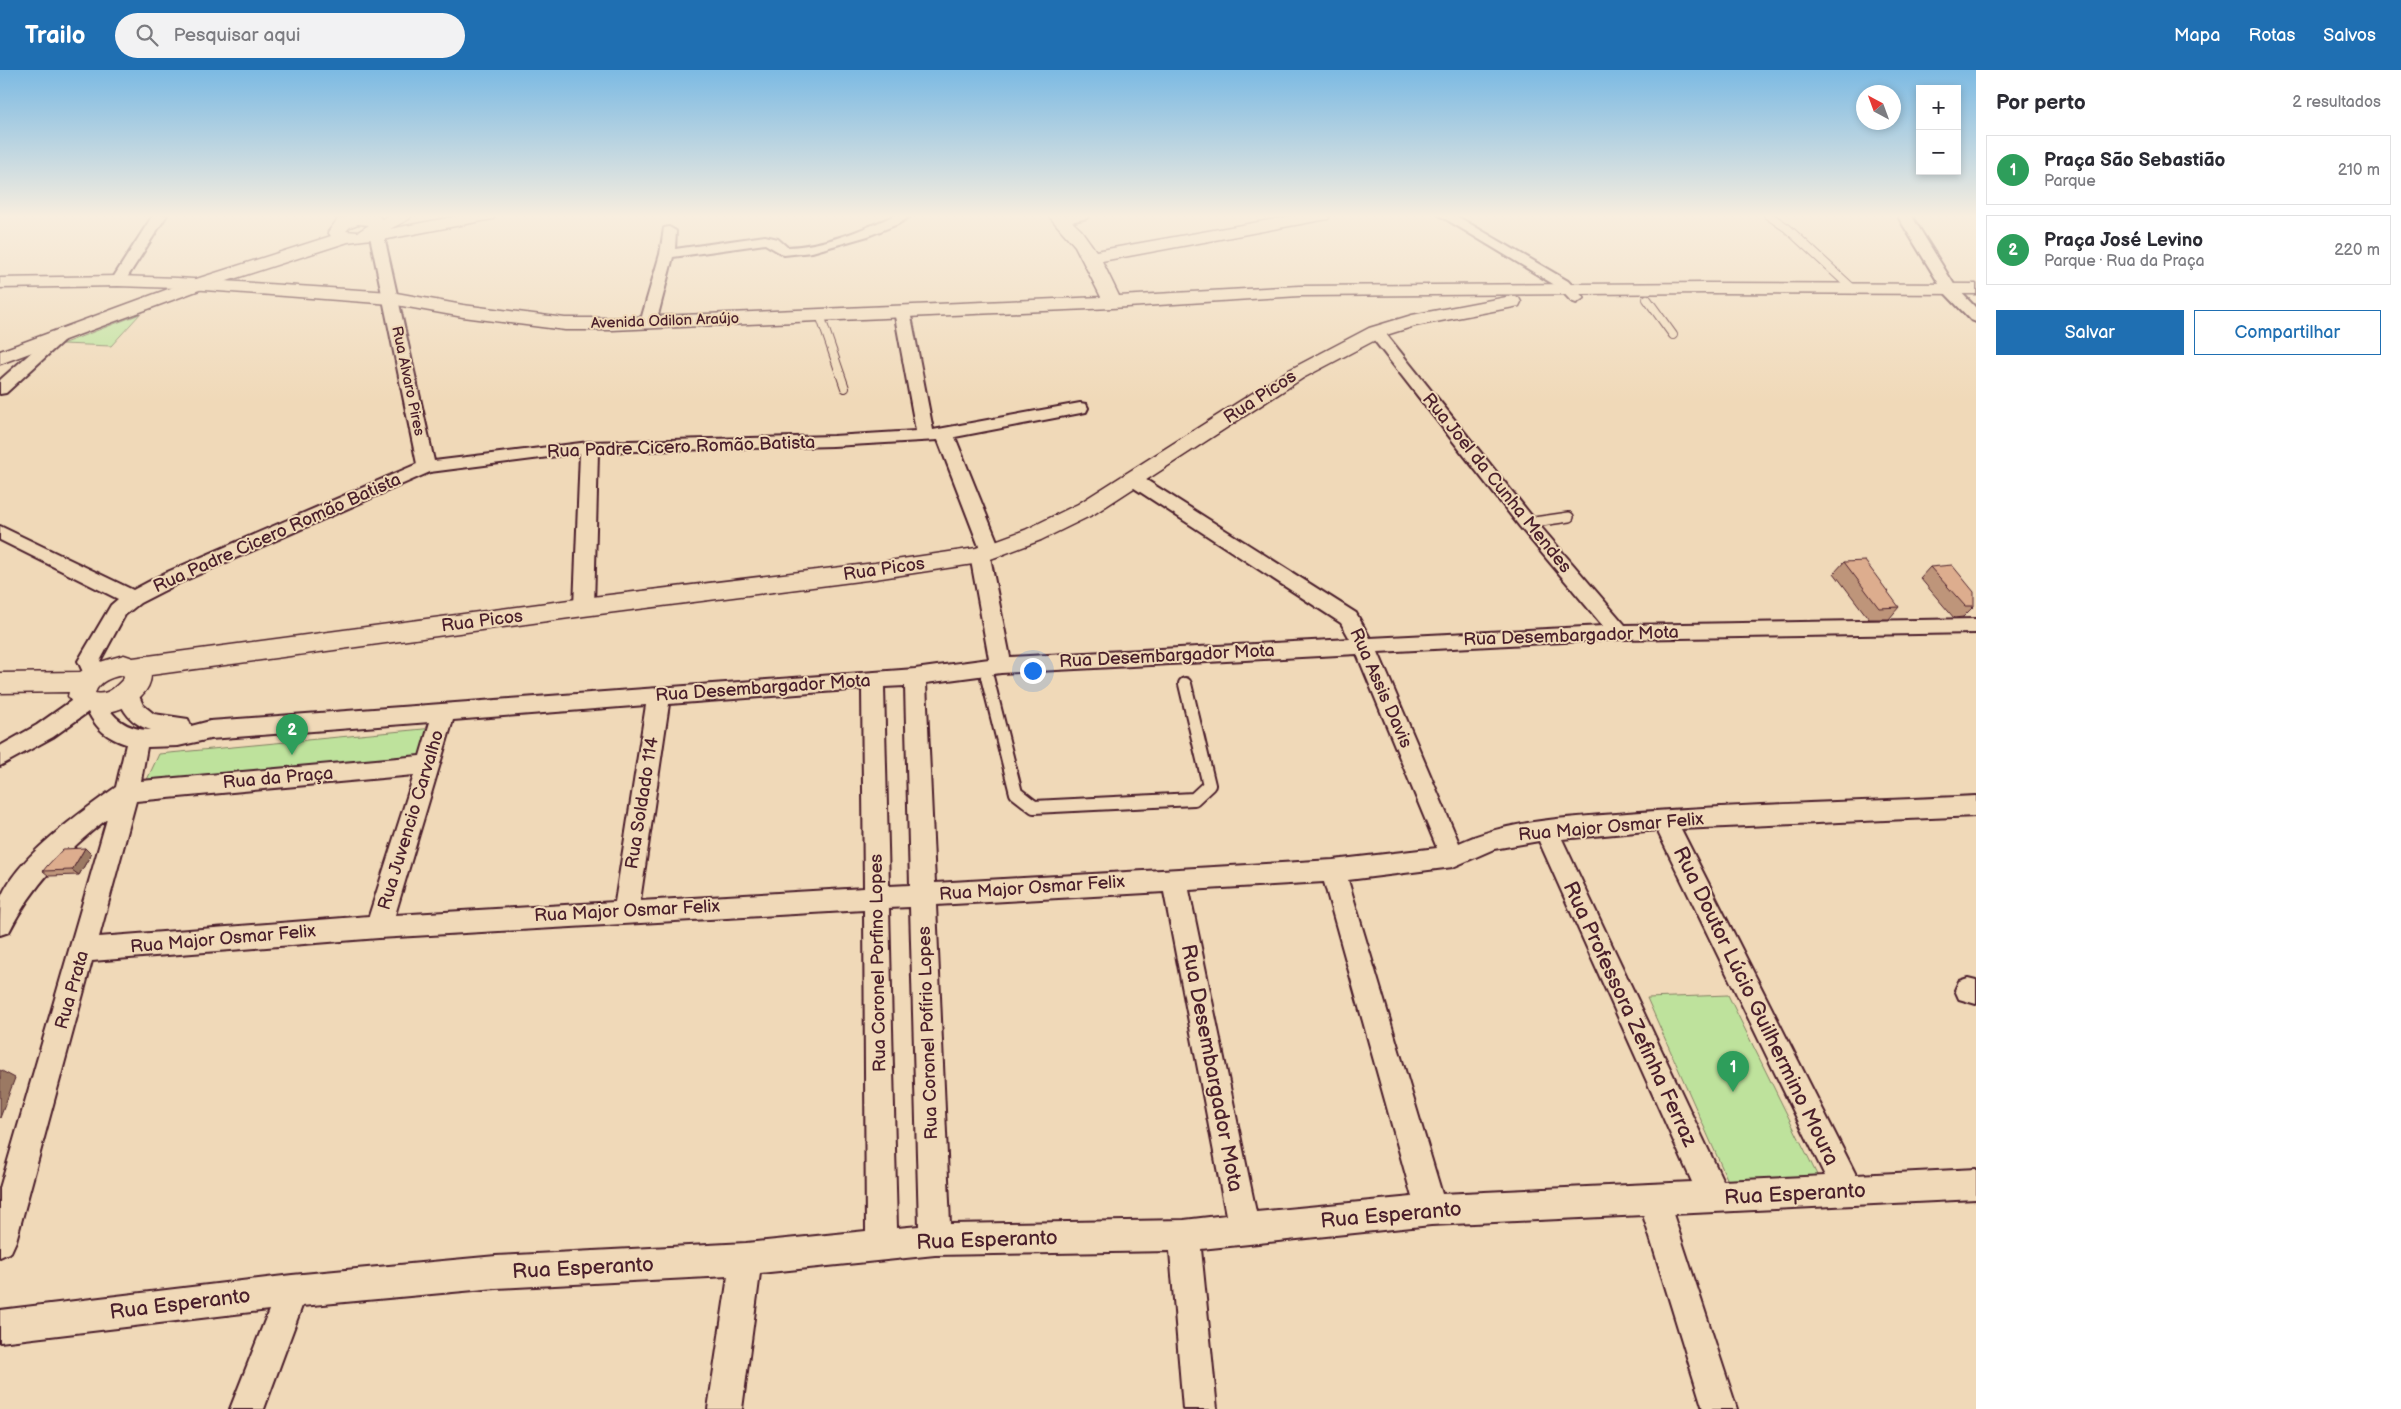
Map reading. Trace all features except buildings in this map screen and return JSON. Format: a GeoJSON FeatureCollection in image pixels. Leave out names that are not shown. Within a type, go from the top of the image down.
{"type":"FeatureCollection","features":[{"type":"Feature","properties":{"kind":"main road"},"geometry":{"type":"LineString","coordinates":[[0,347],[206,277]]}},
{"type":"Feature","properties":{"kind":"main road"},"geometry":{"type":"LineString","coordinates":[[1101,277],[1112,302]]}},
{"type":"Feature","properties":{"kind":"main road","name":"Avenida Odilon Araújo"},"geometry":{"type":"LineString","coordinates":[[0,284],[118,281],[391,298],[463,311],[565,324],[648,323],[1112,302],[1299,291],[1572,294],[1853,289],[1962,296]]}},
{"type":"Feature","properties":{"kind":"main road"},"geometry":{"type":"LineString","coordinates":[[0,358],[58,337],[186,284]]}},
{"type":"Feature","properties":{"kind":"main road","name":"Avenida Odilon Araújo"},"geometry":{"type":"LineString","coordinates":[[1572,294],[1647,299],[1962,296],[1976,289]]}},
{"type":"Feature","properties":{"kind":"main road","name":"Rua Picos"},"geometry":{"type":"LineString","coordinates":[[92,690],[112,667],[124,666],[133,668],[584,607],[866,573],[986,553],[1059,523],[1134,480],[1296,374],[1376,332],[1412,321],[1532,299],[1572,294]]}},
{"type":"Feature","properties":{"kind":"main road"},"geometry":{"type":"LineString","coordinates":[[0,683],[92,690],[116,699],[127,693],[138,678],[138,672],[133,668]]}},
{"type":"Feature","properties":{"kind":"street"},"geometry":{"type":"LineString","coordinates":[[118,281],[120,277]]}},
{"type":"Feature","properties":{"kind":"street","name":"Rua Alvaro Pires"},"geometry":{"type":"LineString","coordinates":[[383,277],[391,298],[426,467]]}},
{"type":"Feature","properties":{"kind":"street"},"geometry":{"type":"LineString","coordinates":[[648,323],[661,277]]}},
{"type":"Feature","properties":{"kind":"street"},"geometry":{"type":"LineString","coordinates":[[1552,277],[1563,284],[1572,294]]}},
{"type":"Feature","properties":{"kind":"street"},"geometry":{"type":"LineString","coordinates":[[1949,277],[1976,317]]}},
{"type":"Feature","properties":{"kind":"street"},"geometry":{"type":"LineString","coordinates":[[902,311],[925,434]]}},
{"type":"Feature","properties":{"kind":"street","name":"Rua Joel da Cunha Mendes"},"geometry":{"type":"LineString","coordinates":[[1376,332],[1527,523],[1620,632]]}},
{"type":"Feature","properties":{"kind":"street"},"geometry":{"type":"LineString","coordinates":[[0,389],[58,337]]}},
{"type":"Feature","properties":{"kind":"street","name":"Rua Padre Cicero Romão Batista"},"geometry":{"type":"LineString","coordinates":[[92,690],[89,661],[118,610],[133,598],[172,578],[426,467],[589,447],[833,441],[945,434],[1080,408]]}},
{"type":"Feature","properties":{"kind":"street"},"geometry":{"type":"LineString","coordinates":[[945,434],[986,553],[994,666]]}},
{"type":"Feature","properties":{"kind":"street"},"geometry":{"type":"LineString","coordinates":[[584,607],[589,447]]}},
{"type":"Feature","properties":{"kind":"street","name":"Rua Assis Davis"},"geometry":{"type":"LineString","coordinates":[[1134,480],[1350,618],[1364,646],[1453,857]]}},
{"type":"Feature","properties":{"kind":"street"},"geometry":{"type":"LineString","coordinates":[[0,532],[133,598]]}},
{"type":"Feature","properties":{"kind":"street","name":"Rua Desembargador Mota"},"geometry":{"type":"LineString","coordinates":[[92,690],[99,716],[109,727],[118,733],[138,738],[186,736],[210,730],[915,677],[994,666],[1620,632],[1976,626]]}},
{"type":"Feature","properties":{"kind":"street","name":"Rua Coronel Pofírio Lopes"},"geometry":{"type":"LineString","coordinates":[[915,677],[935,1240]]}},
{"type":"Feature","properties":{"kind":"street","name":"Rua Coronel Porfino Lopes"},"geometry":{"type":"LineString","coordinates":[[873,680],[878,897],[882,1245]]}},
{"type":"Feature","properties":{"kind":"street"},"geometry":{"type":"LineString","coordinates":[[0,757],[45,731],[92,690]]}},
{"type":"Feature","properties":{"kind":"street","name":"Rua Desembargador Mota"},"geometry":{"type":"LineString","coordinates":[[127,693],[139,717],[145,720],[193,725],[210,730]]}},
{"type":"Feature","properties":{"kind":"street","name":"Rua Soldado 114"},"geometry":{"type":"LineString","coordinates":[[626,911],[659,695]]}},
{"type":"Feature","properties":{"kind":"street","name":"Rua Juvencio Carvalho"},"geometry":{"type":"LineString","coordinates":[[379,926],[444,713]]}},
{"type":"Feature","properties":{"kind":"street","name":"Rua Prata"},"geometry":{"type":"LineString","coordinates":[[0,1241],[127,792],[138,738]]}},
{"type":"Feature","properties":{"kind":"street","name":"Rua da Praça"},"geometry":{"type":"LineString","coordinates":[[127,792],[430,764]]}},
{"type":"Feature","properties":{"kind":"street"},"geometry":{"type":"LineString","coordinates":[[0,924],[11,900],[55,846],[127,792]]}},
{"type":"Feature","properties":{"kind":"street","name":"Rua Major Osmar Felix"},"geometry":{"type":"LineString","coordinates":[[83,950],[379,926],[1333,870],[1453,857],[1490,840],[1546,830],[1664,820],[1976,806]]}},
{"type":"Feature","properties":{"kind":"street","name":"Rua Doutor Lúcio Guilhermino Moura"},"geometry":{"type":"LineString","coordinates":[[1664,820],[1848,1191]]}},
{"type":"Feature","properties":{"kind":"street","name":"Rua Professora Zefinha Ferraz"},"geometry":{"type":"LineString","coordinates":[[1546,830],[1715,1198]]}},
{"type":"Feature","properties":{"kind":"street"},"geometry":{"type":"LineString","coordinates":[[1333,870],[1432,1210]]}},
{"type":"Feature","properties":{"kind":"street","name":"Rua Desembargador Mota"},"geometry":{"type":"LineString","coordinates":[[1174,879],[1244,1228]]}},
{"type":"Feature","properties":{"kind":"street","name":"Rua Esperanto"},"geometry":{"type":"LineString","coordinates":[[0,1326],[292,1291],[496,1272],[746,1259],[935,1240],[1184,1235],[1432,1210],[1715,1198],[1976,1184]]}},
{"type":"Feature","properties":{"kind":"street"},"geometry":{"type":"LineString","coordinates":[[1653,1200],[1720,1409]]}},
{"type":"Feature","properties":{"kind":"street"},"geometry":{"type":"LineString","coordinates":[[1184,1235],[1200,1409]]}},
{"type":"Feature","properties":{"kind":"street"},"geometry":{"type":"LineString","coordinates":[[725,1409],[746,1259]]}},
{"type":"Feature","properties":{"kind":"street"},"geometry":{"type":"LineString","coordinates":[[246,1409],[292,1291]]}},
{"type":"Feature","properties":{"kind":"lane"},"geometry":{"type":"LineString","coordinates":[[1840,277],[1853,289]]}},
{"type":"Feature","properties":{"kind":"lane"},"geometry":{"type":"LineString","coordinates":[[1647,299],[1673,335]]}},
{"type":"Feature","properties":{"kind":"lane"},"geometry":{"type":"LineString","coordinates":[[820,315],[845,388]]}},
{"type":"Feature","properties":{"kind":"lane"},"geometry":{"type":"LineString","coordinates":[[1527,523],[1569,517]]}},
{"type":"Feature","properties":{"kind":"lane"},"geometry":{"type":"LineString","coordinates":[[994,666],[988,688],[1016,792],[1034,807],[1194,798],[1209,785],[1185,684]]}},
{"type":"Feature","properties":{"kind":"green space"},"geometry":{"type":"Polygon","coordinates":[[[140,314],[111,346],[62,344],[140,314]]]}},
{"type":"Feature","properties":{"kind":"green space"},"geometry":{"type":"Polygon","coordinates":[[[434,728],[426,757],[145,784],[159,754],[434,728]]]}},
{"type":"Feature","properties":{"kind":"green space"},"geometry":{"type":"Polygon","coordinates":[[[1728,995],[1823,1187],[1732,1190],[1647,998],[1728,995]]]}},
{"type":"Feature","properties":{"kind":"place","name":"Praça José Levino"},"geometry":{"type":"Point","coordinates":[292,755]}},
{"type":"Feature","properties":{"kind":"place","name":"Praça São Sebastião"},"geometry":{"type":"Point","coordinates":[1733,1092]}}]}
